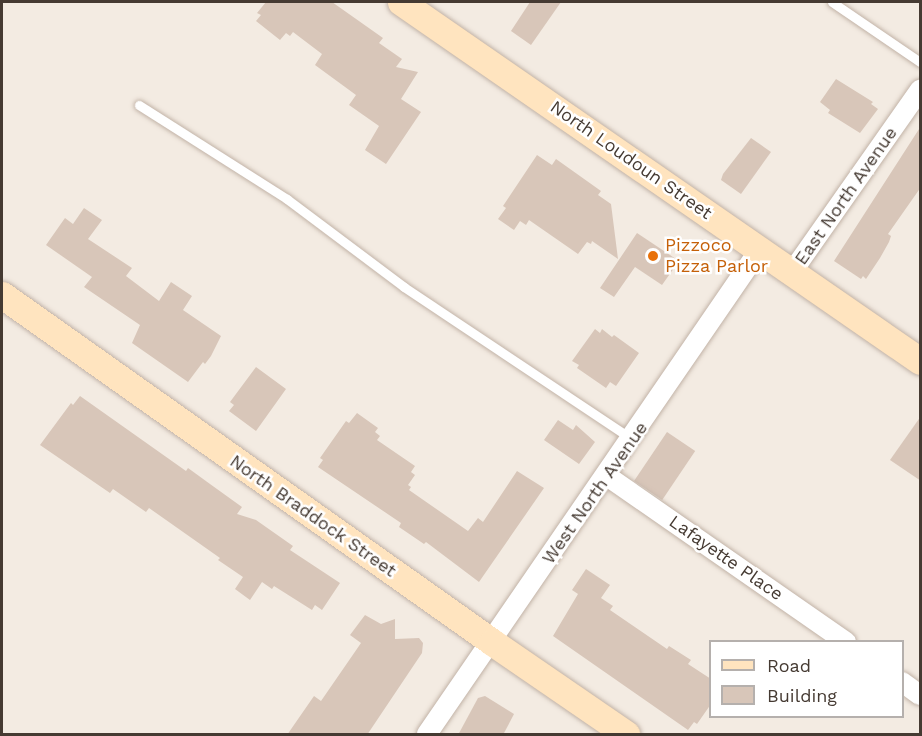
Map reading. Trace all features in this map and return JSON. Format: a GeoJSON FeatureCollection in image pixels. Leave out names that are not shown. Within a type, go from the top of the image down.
{"type":"FeatureCollection","features":[{"type":"Feature","properties":{"kind":"street","name":"North Loudoun Street"},"geometry":{"type":"LineString","coordinates":[[401,2],[921,361]]}},
{"type":"Feature","properties":{"kind":"street","name":"East North Avenue"},"geometry":{"type":"LineString","coordinates":[[792,272],[921,90]]}},
{"type":"Feature","properties":{"kind":"street","name":"West North Avenue"},"geometry":{"type":"LineString","coordinates":[[427,735],[632,440],[760,249]]}},
{"type":"Feature","properties":{"kind":"street","name":"North Braddock Street"},"geometry":{"type":"LineString","coordinates":[[2,295],[626,735]]}},
{"type":"Feature","properties":{"kind":"street","name":"Lafayette Place"},"geometry":{"type":"LineString","coordinates":[[607,476],[843,640]]}},
{"type":"Feature","properties":{"kind":"street"},"geometry":{"type":"LineString","coordinates":[[904,683],[921,695]]}},
{"type":"Feature","properties":{"kind":"lane"},"geometry":{"type":"LineString","coordinates":[[832,2],[921,62]]}},
{"type":"Feature","properties":{"kind":"lane"},"geometry":{"type":"LineString","coordinates":[[139,105],[286,199],[404,287],[632,440]]}},
{"type":"Feature","properties":{"kind":"building"},"geometry":{"type":"Polygon","coordinates":[[[266,2],[332,2],[383,38],[379,43],[402,59],[396,67],[418,72],[401,99],[421,112],[386,164],[365,150],[379,126],[349,105],[356,95],[315,65],[322,54],[293,32],[290,36],[286,33],[280,40],[256,21],[261,15],[257,13],[266,2]]]}},
{"type":"Feature","properties":{"kind":"building"},"geometry":{"type":"Polygon","coordinates":[[[530,2],[561,2],[531,45],[511,31],[530,2]]]}},
{"type":"Feature","properties":{"kind":"building"},"geometry":{"type":"Polygon","coordinates":[[[836,79],[873,102],[871,104],[878,109],[860,133],[828,113],[830,110],[820,102],[836,79]]]}},
{"type":"Feature","properties":{"kind":"building"},"geometry":{"type":"Polygon","coordinates":[[[921,126],[921,187],[888,234],[891,236],[889,242],[880,258],[866,279],[863,276],[861,279],[834,261],[921,126]]]}},
{"type":"Feature","properties":{"kind":"building"},"geometry":{"type":"Polygon","coordinates":[[[751,138],[771,152],[741,194],[721,180],[723,174],[751,138]]]}},
{"type":"Feature","properties":{"kind":"building"},"geometry":{"type":"Polygon","coordinates":[[[537,155],[552,165],[556,159],[601,191],[598,195],[611,204],[618,259],[592,241],[591,244],[587,242],[578,254],[529,220],[526,225],[520,221],[514,230],[498,219],[506,208],[503,206],[537,155]]]}},
{"type":"Feature","properties":{"kind":"building"},"geometry":{"type":"Polygon","coordinates":[[[84,208],[102,220],[88,239],[132,268],[126,276],[159,301],[171,282],[192,296],[183,310],[221,336],[211,356],[205,364],[203,362],[188,382],[132,343],[140,325],[84,287],[92,277],[46,245],[65,218],[73,224],[84,208]]]}},
{"type":"Feature","properties":{"kind":"building"},"geometry":{"type":"Polygon","coordinates":[[[637,233],[679,261],[662,285],[635,267],[614,297],[600,288],[637,233]]]}},
{"type":"Feature","properties":{"kind":"building"},"geometry":{"type":"Polygon","coordinates":[[[595,329],[600,333],[602,329],[612,337],[614,335],[639,353],[616,386],[610,382],[606,388],[577,368],[579,365],[572,361],[595,329]]]}},
{"type":"Feature","properties":{"kind":"building"},"geometry":{"type":"Polygon","coordinates":[[[256,367],[286,389],[256,431],[229,411],[234,405],[230,402],[256,367]]]}},
{"type":"Feature","properties":{"kind":"building"},"geometry":{"type":"Polygon","coordinates":[[[80,396],[186,471],[188,468],[242,507],[237,514],[256,520],[293,546],[290,550],[340,583],[322,610],[315,605],[312,610],[274,586],[272,589],[262,582],[250,600],[235,589],[243,577],[218,560],[220,558],[149,508],[146,512],[113,489],[110,493],[40,445],[71,403],[73,405],[80,396]]]}},
{"type":"Feature","properties":{"kind":"building"},"geometry":{"type":"Polygon","coordinates":[[[357,413],[378,428],[375,432],[380,436],[377,440],[415,466],[411,472],[415,475],[408,485],[411,487],[409,490],[468,531],[478,518],[483,522],[517,471],[544,488],[479,582],[426,542],[424,544],[399,527],[401,523],[318,467],[323,460],[320,458],[346,421],[349,423],[357,413]]]}},
{"type":"Feature","properties":{"kind":"building"},"geometry":{"type":"Polygon","coordinates":[[[921,416],[921,481],[890,460],[921,416]]]}},
{"type":"Feature","properties":{"kind":"building"},"geometry":{"type":"Polygon","coordinates":[[[558,420],[573,430],[576,425],[595,442],[579,464],[544,440],[558,420]]]}},
{"type":"Feature","properties":{"kind":"building"},"geometry":{"type":"Polygon","coordinates":[[[667,432],[695,451],[662,500],[634,481],[667,432]]]}},
{"type":"Feature","properties":{"kind":"building"},"geometry":{"type":"Polygon","coordinates":[[[586,569],[610,585],[601,598],[613,606],[610,610],[667,649],[669,646],[691,660],[688,664],[709,678],[709,707],[697,724],[694,722],[688,730],[553,636],[578,594],[572,590],[586,569]]]}},
{"type":"Feature","properties":{"kind":"building"},"geometry":{"type":"Polygon","coordinates":[[[365,615],[381,624],[395,619],[395,639],[419,638],[423,643],[422,653],[367,735],[287,735],[314,696],[321,701],[361,643],[350,635],[365,615]]]}},
{"type":"Feature","properties":{"kind":"building"},"geometry":{"type":"Polygon","coordinates":[[[485,696],[514,714],[503,735],[458,735],[478,698],[485,696]]]}},
{"type":"Feature","properties":{"kind":"place","name":"Pizzoco Pizza Parlor"},"geometry":{"type":"Point","coordinates":[653,256]}}]}
